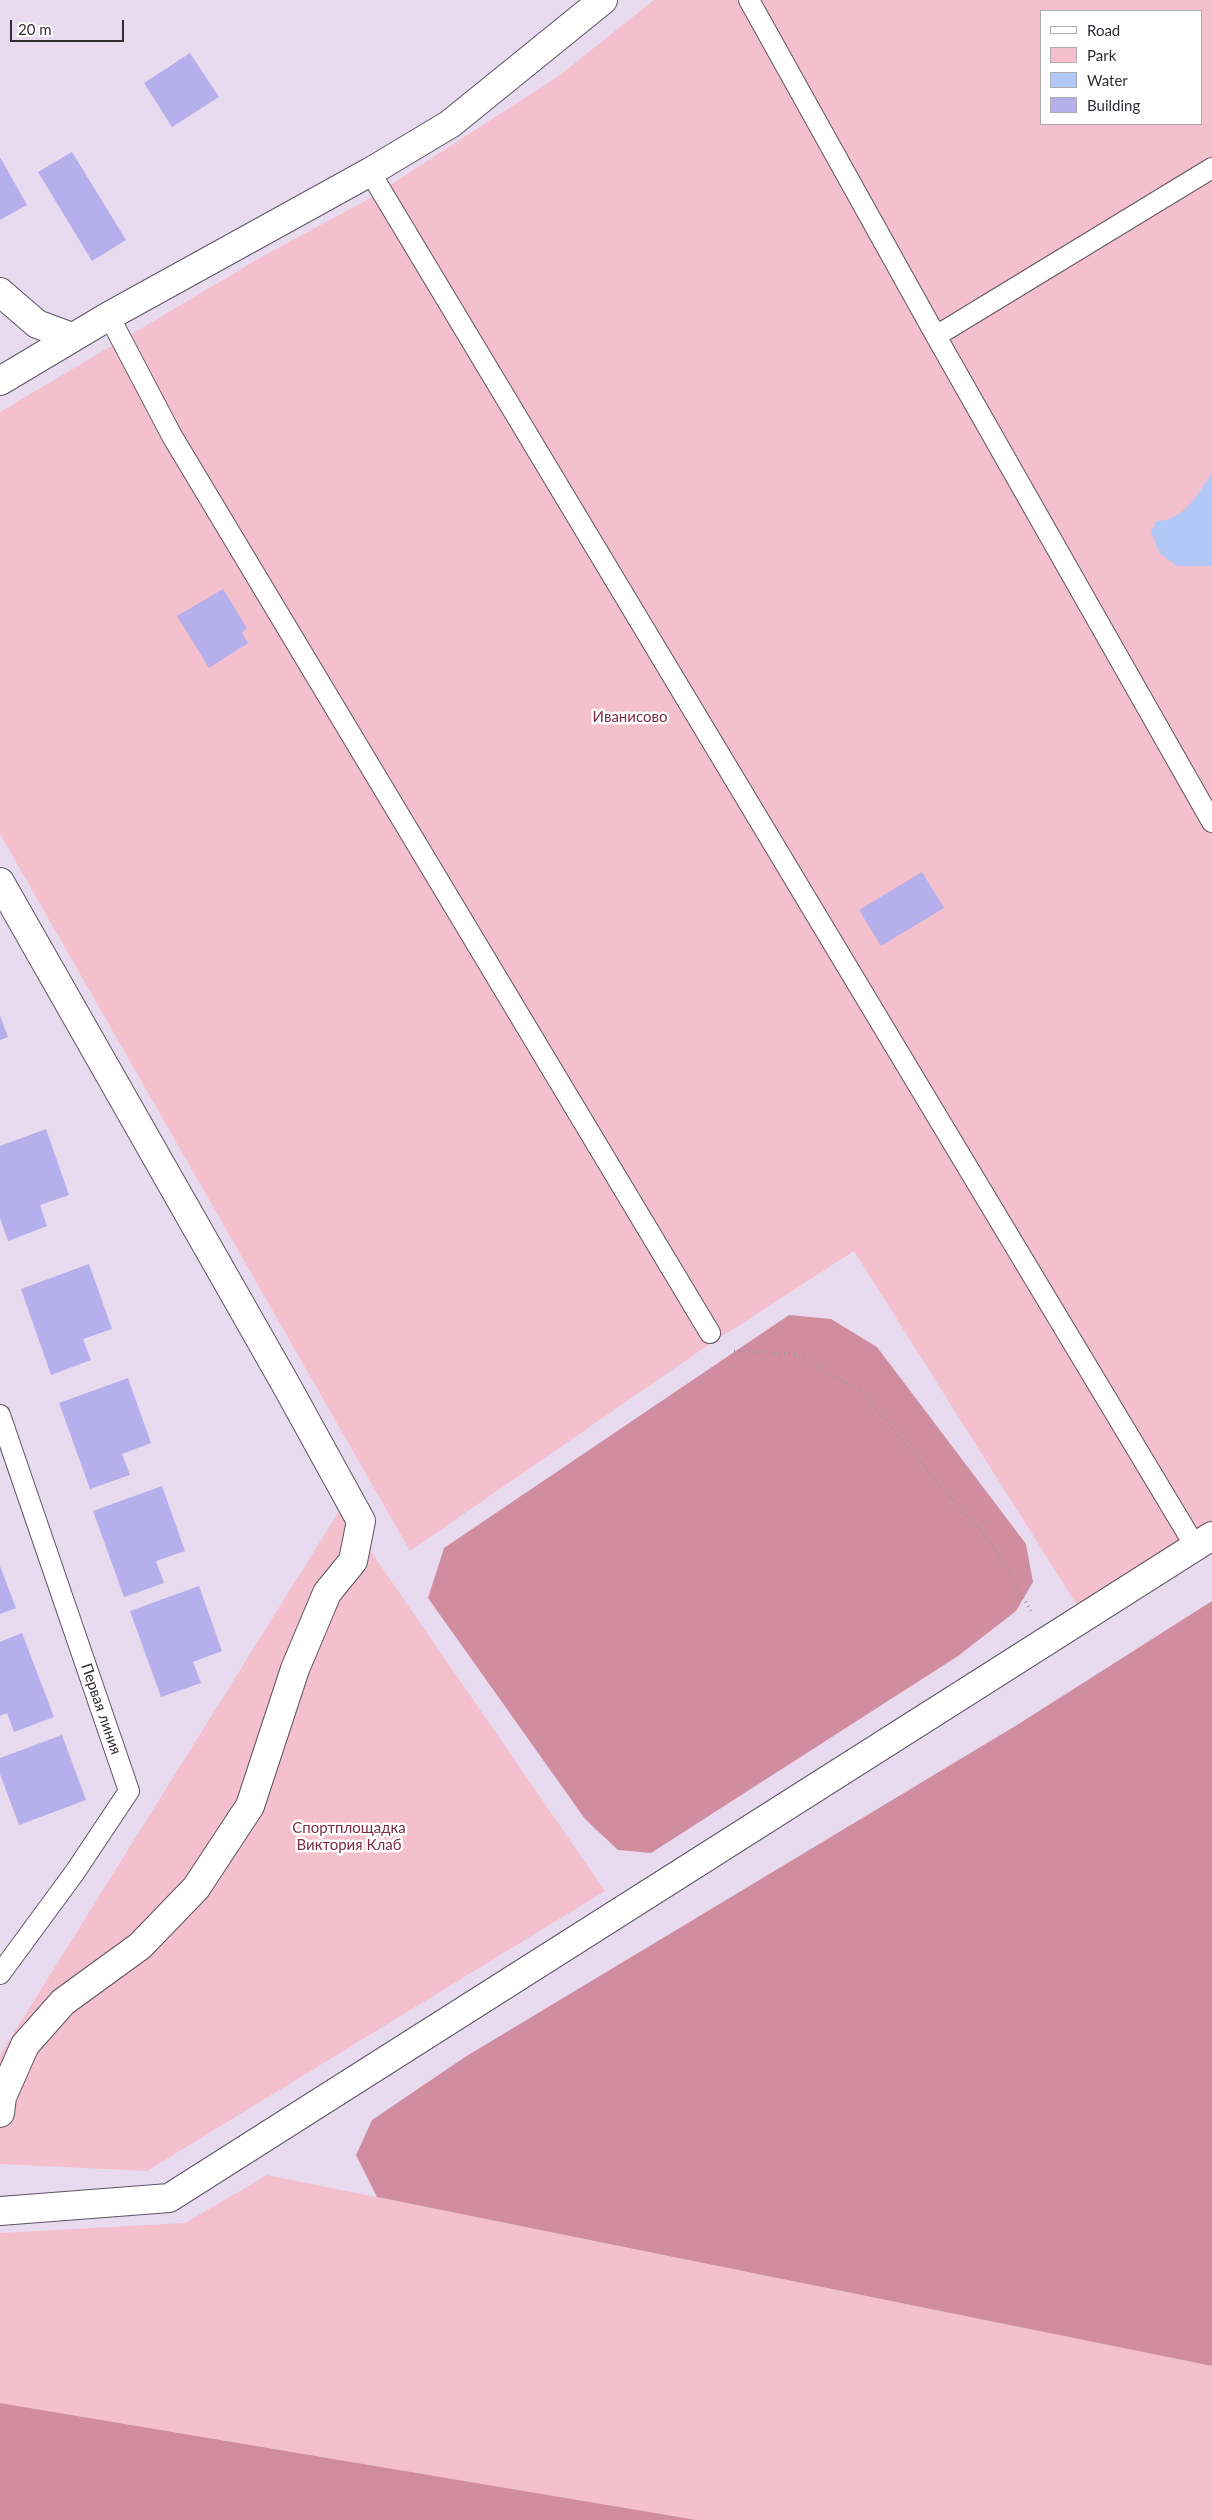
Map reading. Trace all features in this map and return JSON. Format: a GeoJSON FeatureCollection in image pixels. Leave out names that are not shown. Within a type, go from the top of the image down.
{"type":"FeatureCollection","features":[{"type":"Feature","properties":{"kind":"street"},"geometry":{"type":"LineString","coordinates":[[0,381],[72,337],[370,172],[450,124],[603,0]]}},
{"type":"Feature","properties":{"kind":"street"},"geometry":{"type":"LineString","coordinates":[[0,292],[37,324],[72,337]]}},
{"type":"Feature","properties":{"kind":"street"},"geometry":{"type":"LineString","coordinates":[[0,882],[285,1383],[361,1521],[353,1561],[328,1593],[295,1669],[250,1806],[196,1888],[140,1946],[62,2002],[25,2045],[2,2097],[0,2113]]}},
{"type":"Feature","properties":{"kind":"street"},"geometry":{"type":"LineString","coordinates":[[0,2212],[169,2198],[1204,1541]]}},
{"type":"Feature","properties":{"kind":"lane"},"geometry":{"type":"LineString","coordinates":[[749,0],[936,336],[1212,822]]}},
{"type":"Feature","properties":{"kind":"lane"},"geometry":{"type":"LineString","coordinates":[[936,336],[1212,168]]}},
{"type":"Feature","properties":{"kind":"lane"},"geometry":{"type":"LineString","coordinates":[[370,172],[1204,1541]]}},
{"type":"Feature","properties":{"kind":"lane"},"geometry":{"type":"LineString","coordinates":[[109,316],[172,436],[710,1333]]}},
{"type":"Feature","properties":{"kind":"lane","name":"Первая линия"},"geometry":{"type":"LineString","coordinates":[[0,1416],[129,1791],[75,1872],[0,1974]]}},
{"type":"Feature","properties":{"kind":"path"},"geometry":{"type":"LineString","coordinates":[[729,1351],[796,1354],[865,1394],[930,1474],[992,1544],[1048,1640]]}},
{"type":"Feature","properties":{"kind":"green space","name":"Иванисово"},"geometry":{"type":"Polygon","coordinates":[[[654,0],[1212,0],[1212,1521],[1176,1547],[1078,1607],[854,1251],[701,1350],[410,1551],[0,834],[0,412],[265,255],[367,200],[560,75],[654,0]]]}},
{"type":"Feature","properties":{"kind":"green space","name":"Спортплощадка Виктория Клаб"},"geometry":{"type":"Polygon","coordinates":[[[341,1508],[605,1891],[147,2171],[0,2164],[0,2055],[341,1508]]]}},
{"type":"Feature","properties":{"kind":"green space"},"geometry":{"type":"Polygon","coordinates":[[[267,2175],[1212,2366],[1212,2520],[697,2520],[0,2403],[0,2233],[185,2223],[267,2175]]]}},
{"type":"Feature","properties":{"kind":"shaded area"},"geometry":{"type":"Polygon","coordinates":[[[789,1315],[831,1319],[877,1347],[1026,1544],[1033,1582],[1016,1611],[958,1656],[651,1853],[618,1850],[585,1819],[428,1598],[444,1548],[789,1315]]]}},
{"type":"Feature","properties":{"kind":"shaded area"},"geometry":{"type":"Polygon","coordinates":[[[1212,1601],[1212,2366],[377,2197],[356,2155],[372,2120],[465,2057],[1017,1725],[1212,1601]]]}},
{"type":"Feature","properties":{"kind":"shaded area"},"geometry":{"type":"Polygon","coordinates":[[[0,2403],[697,2520],[0,2520],[0,2403]]]}},
{"type":"Feature","properties":{"kind":"water"},"geometry":{"type":"Polygon","coordinates":[[[1212,473],[1212,566],[1177,566],[1160,554],[1151,532],[1156,521],[1166,520],[1182,512],[1195,498],[1212,473]]]}},
{"type":"Feature","properties":{"kind":"building"},"geometry":{"type":"Polygon","coordinates":[[[190,53],[219,97],[172,127],[144,83],[190,53]]]}},
{"type":"Feature","properties":{"kind":"building"},"geometry":{"type":"Polygon","coordinates":[[[72,152],[126,240],[92,261],[38,172],[72,152]]]}},
{"type":"Feature","properties":{"kind":"building"},"geometry":{"type":"Polygon","coordinates":[[[0,157],[27,205],[0,220],[0,157]]]}},
{"type":"Feature","properties":{"kind":"building"},"geometry":{"type":"Polygon","coordinates":[[[223,589],[247,628],[242,633],[248,643],[209,668],[177,616],[223,589]]]}},
{"type":"Feature","properties":{"kind":"building"},"geometry":{"type":"Polygon","coordinates":[[[922,872],[944,908],[881,946],[859,910],[922,872]]]}},
{"type":"Feature","properties":{"kind":"building"},"geometry":{"type":"Polygon","coordinates":[[[0,1016],[8,1037],[0,1040],[0,1016]]]}},
{"type":"Feature","properties":{"kind":"building"},"geometry":{"type":"Polygon","coordinates":[[[46,1129],[69,1195],[40,1205],[47,1226],[8,1241],[0,1218],[0,1146],[46,1129]]]}},
{"type":"Feature","properties":{"kind":"building"},"geometry":{"type":"Polygon","coordinates":[[[89,1264],[112,1329],[83,1339],[91,1360],[51,1375],[21,1289],[89,1264]]]}},
{"type":"Feature","properties":{"kind":"building"},"geometry":{"type":"Polygon","coordinates":[[[128,1378],[151,1443],[122,1454],[130,1475],[90,1489],[59,1403],[128,1378]]]}},
{"type":"Feature","properties":{"kind":"building"},"geometry":{"type":"Polygon","coordinates":[[[162,1486],[185,1551],[156,1561],[164,1583],[124,1597],[93,1511],[162,1486]]]}},
{"type":"Feature","properties":{"kind":"building"},"geometry":{"type":"Polygon","coordinates":[[[0,1566],[16,1608],[0,1614],[0,1566]]]}},
{"type":"Feature","properties":{"kind":"building"},"geometry":{"type":"Polygon","coordinates":[[[199,1586],[222,1651],[193,1662],[201,1683],[161,1697],[130,1611],[199,1586]]]}},
{"type":"Feature","properties":{"kind":"building"},"geometry":{"type":"Polygon","coordinates":[[[22,1633],[54,1717],[14,1732],[7,1713],[0,1716],[0,1642],[22,1633]]]}},
{"type":"Feature","properties":{"kind":"building"},"geometry":{"type":"Polygon","coordinates":[[[62,1735],[86,1800],[19,1825],[0,1774],[0,1758],[62,1735]]]}}]}
